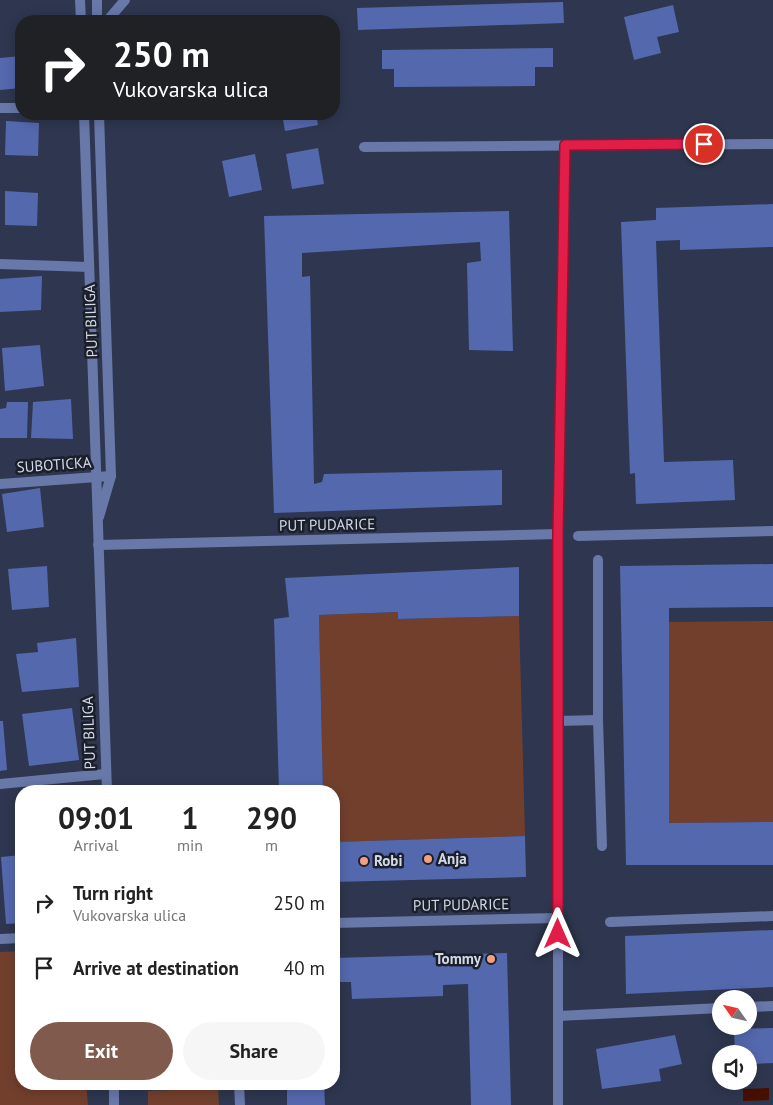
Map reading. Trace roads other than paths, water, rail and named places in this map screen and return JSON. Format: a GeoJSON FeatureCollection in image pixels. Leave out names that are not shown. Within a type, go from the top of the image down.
{"type":"FeatureCollection","features":[{"type":"Feature","properties":{"kind":"street"},"geometry":{"type":"LineString","coordinates":[[80,0],[81,15]]}},
{"type":"Feature","properties":{"kind":"street"},"geometry":{"type":"LineString","coordinates":[[97,0],[97,15]]}},
{"type":"Feature","properties":{"kind":"street"},"geometry":{"type":"LineString","coordinates":[[112,15],[125,0]]}},
{"type":"Feature","properties":{"kind":"street"},"geometry":{"type":"LineString","coordinates":[[0,108],[15,108]]}},
{"type":"Feature","properties":{"kind":"street","name":"PUT BILIGA"},"geometry":{"type":"LineString","coordinates":[[84,120],[106,785]]}},
{"type":"Feature","properties":{"kind":"street","name":"PUT BILIGA"},"geometry":{"type":"LineString","coordinates":[[97,525],[111,476],[99,120]]}},
{"type":"Feature","properties":{"kind":"street"},"geometry":{"type":"LineString","coordinates":[[364,147],[773,144]]}},
{"type":"Feature","properties":{"kind":"street"},"geometry":{"type":"LineString","coordinates":[[558,1105],[558,534],[565,145]]}},
{"type":"Feature","properties":{"kind":"street"},"geometry":{"type":"LineString","coordinates":[[0,264],[89,267]]}},
{"type":"Feature","properties":{"kind":"street","name":"SUBOTICKA"},"geometry":{"type":"LineString","coordinates":[[0,484],[111,476]]}},
{"type":"Feature","properties":{"kind":"street"},"geometry":{"type":"LineString","coordinates":[[578,536],[773,532]]}},
{"type":"Feature","properties":{"kind":"street","name":"PUT PUDARICE"},"geometry":{"type":"LineString","coordinates":[[98,545],[558,534]]}},
{"type":"Feature","properties":{"kind":"street"},"geometry":{"type":"LineString","coordinates":[[598,560],[598,720],[602,846]]}},
{"type":"Feature","properties":{"kind":"street"},"geometry":{"type":"LineString","coordinates":[[558,721],[598,720]]}},
{"type":"Feature","properties":{"kind":"street"},"geometry":{"type":"LineString","coordinates":[[0,784],[105,774]]}},
{"type":"Feature","properties":{"kind":"street"},"geometry":{"type":"LineString","coordinates":[[610,922],[773,916]]}},
{"type":"Feature","properties":{"kind":"street","name":"PUT PUDARICE"},"geometry":{"type":"LineString","coordinates":[[340,923],[558,918]]}},
{"type":"Feature","properties":{"kind":"street"},"geometry":{"type":"LineString","coordinates":[[0,939],[15,938]]}},
{"type":"Feature","properties":{"kind":"street"},"geometry":{"type":"LineString","coordinates":[[758,1007],[773,1006]]}},
{"type":"Feature","properties":{"kind":"street"},"geometry":{"type":"LineString","coordinates":[[558,1016],[712,1008]]}},
{"type":"Feature","properties":{"kind":"street"},"geometry":{"type":"LineString","coordinates":[[114,1090],[114,1105]]}},
{"type":"Feature","properties":{"kind":"street"},"geometry":{"type":"LineString","coordinates":[[239,1090],[240,1105]]}},
{"type":"Feature","properties":{"kind":"place","name":"Anja"},"geometry":{"type":"Point","coordinates":[428,859]}},
{"type":"Feature","properties":{"kind":"place","name":"Robi"},"geometry":{"type":"Point","coordinates":[364,861]}},
{"type":"Feature","properties":{"kind":"place","name":"Tommy"},"geometry":{"type":"Point","coordinates":[491,959]}}]}
